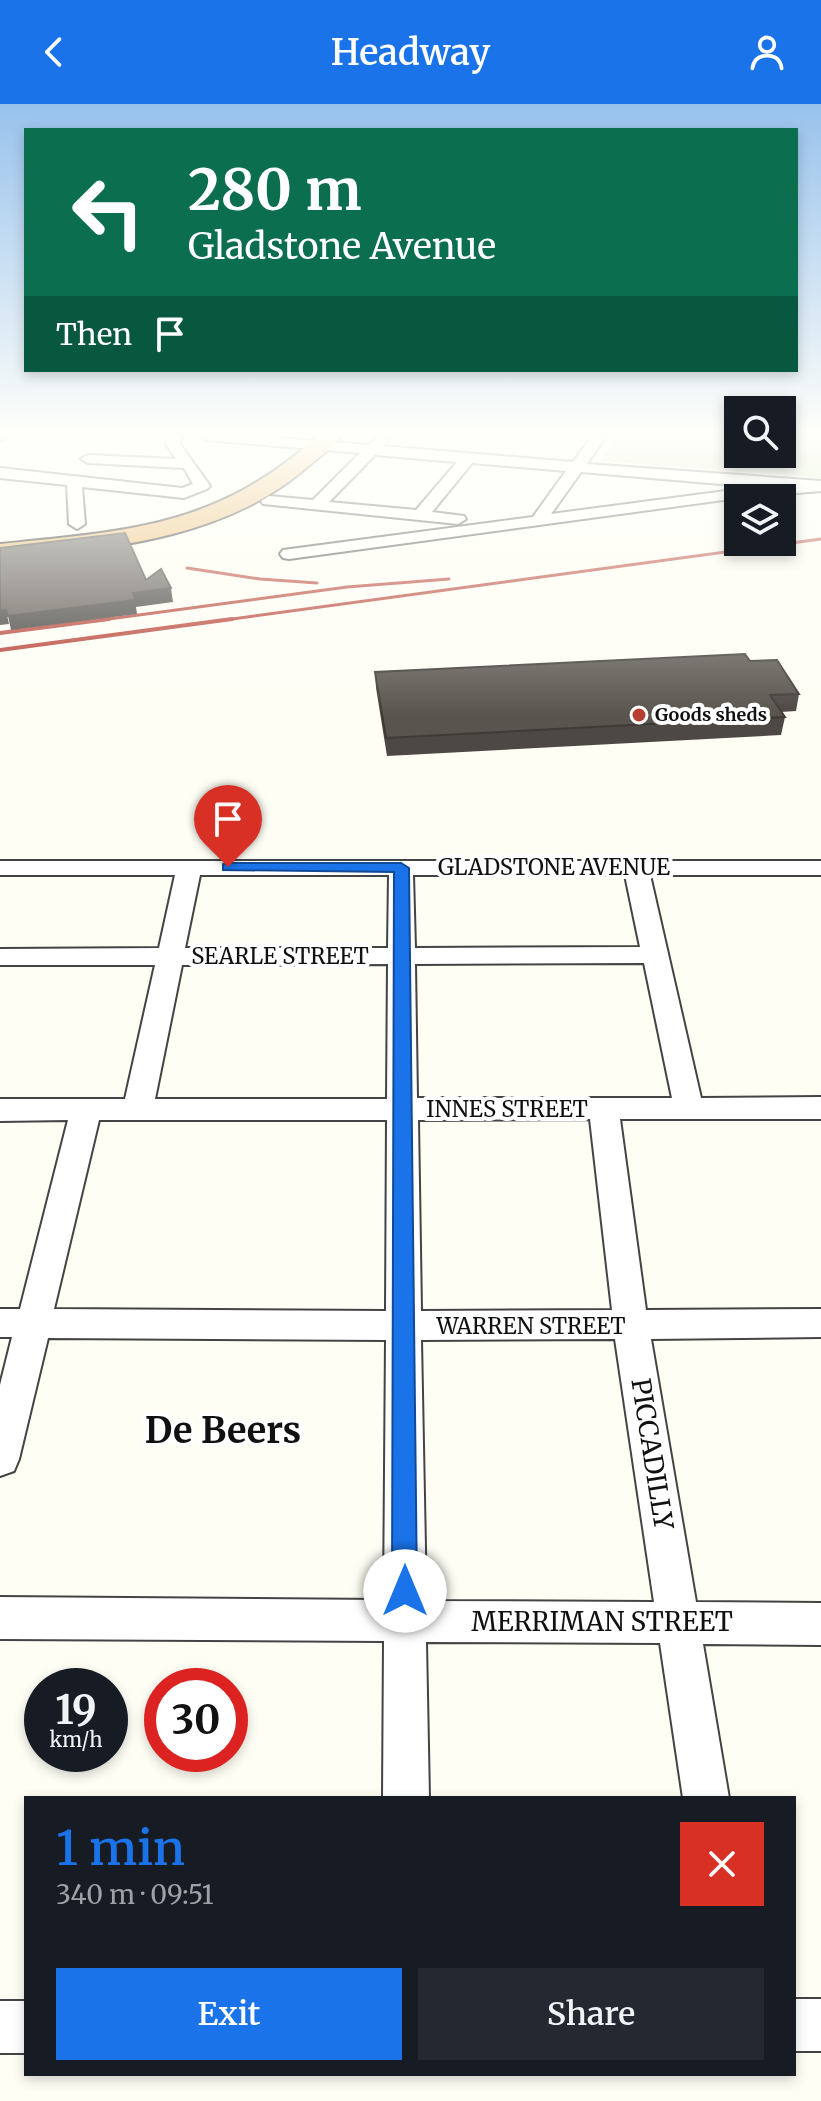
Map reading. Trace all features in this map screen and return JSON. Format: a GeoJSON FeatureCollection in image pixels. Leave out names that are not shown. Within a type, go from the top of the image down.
{"type":"FeatureCollection","features":[{"type":"Feature","properties":{"kind":"highway"},"geometry":{"type":"LineString","coordinates":[[0,543],[100,529]]}},
{"type":"Feature","properties":{"kind":"highway"},"geometry":{"type":"LineString","coordinates":[[0,552],[110,538],[149,529]]}},
{"type":"Feature","properties":{"kind":"street"},"geometry":{"type":"LineString","coordinates":[[289,554],[471,529]]}},
{"type":"Feature","properties":{"kind":"street"},"geometry":{"type":"LineString","coordinates":[[636,867],[689,1109]]}},
{"type":"Feature","properties":{"kind":"street","name":"GLADSTONE AVENUE"},"geometry":{"type":"LineString","coordinates":[[0,868],[636,867],[821,870]]}},
{"type":"Feature","properties":{"kind":"street"},"geometry":{"type":"LineString","coordinates":[[138,1110],[189,868]]}},
{"type":"Feature","properties":{"kind":"street"},"geometry":{"type":"LineString","coordinates":[[401,868],[406,1796]]}},
{"type":"Feature","properties":{"kind":"street","name":"SEARLE STREET"},"geometry":{"type":"LineString","coordinates":[[0,957],[657,955]]}},
{"type":"Feature","properties":{"kind":"street","name":"INNES STREET"},"geometry":{"type":"LineString","coordinates":[[0,1110],[821,1108]]}},
{"type":"Feature","properties":{"kind":"street","name":"PICCADILLY"},"geometry":{"type":"LineString","coordinates":[[604,1109],[631,1326],[706,1796]]}},
{"type":"Feature","properties":{"kind":"street"},"geometry":{"type":"LineString","coordinates":[[0,1459],[16,1323],[86,1110]]}},
{"type":"Feature","properties":{"kind":"street","name":"WARREN STREET"},"geometry":{"type":"LineString","coordinates":[[16,1323],[631,1326],[821,1323]]}},
{"type":"Feature","properties":{"kind":"street","name":"MERRIMAN STREET"},"geometry":{"type":"LineString","coordinates":[[0,1618],[821,1624]]}},
{"type":"Feature","properties":{"kind":"street"},"geometry":{"type":"LineString","coordinates":[[796,2025],[821,2025]]}},
{"type":"Feature","properties":{"kind":"street"},"geometry":{"type":"LineString","coordinates":[[0,2027],[24,2027]]}},
{"type":"Feature","properties":{"kind":"building"},"geometry":{"type":"Polygon","coordinates":[[[125,533],[146,580],[161,569],[171,588],[133,593],[135,600],[8,616],[6,610],[0,611],[0,548],[125,533]]]}},
{"type":"Feature","properties":{"kind":"building"},"geometry":{"type":"Polygon","coordinates":[[[745,654],[750,661],[777,660],[799,694],[770,695],[785,717],[386,738],[375,672],[745,654]]]}},
{"type":"Feature","properties":{"kind":"railway"},"geometry":{"type":"LineString","coordinates":[[218,621],[821,539]]}},
{"type":"Feature","properties":{"kind":"railway"},"geometry":{"type":"LineString","coordinates":[[187,568],[260,579],[317,583]]}},
{"type":"Feature","properties":{"kind":"railway"},"geometry":{"type":"LineString","coordinates":[[106,619],[347,587],[449,579]]}},
{"type":"Feature","properties":{"kind":"railway"},"geometry":{"type":"LineString","coordinates":[[0,633],[106,619]]}},
{"type":"Feature","properties":{"kind":"railway"},"geometry":{"type":"LineString","coordinates":[[94,621],[106,619]]}},
{"type":"Feature","properties":{"kind":"railway"},"geometry":{"type":"LineString","coordinates":[[0,650],[232,619]]}},
{"type":"Feature","properties":{"kind":"place","name":"Goods sheds"},"geometry":{"type":"Point","coordinates":[639,715]}},
{"type":"Feature","properties":{"kind":"district","name":"De Beers"},"geometry":{"type":"Point","coordinates":[223,1430]}},
{"type":"Feature","properties":{"kind":"route"},"geometry":{"type":"LineString","coordinates":[[228,867],[401,868],[405,1591]]}}]}
